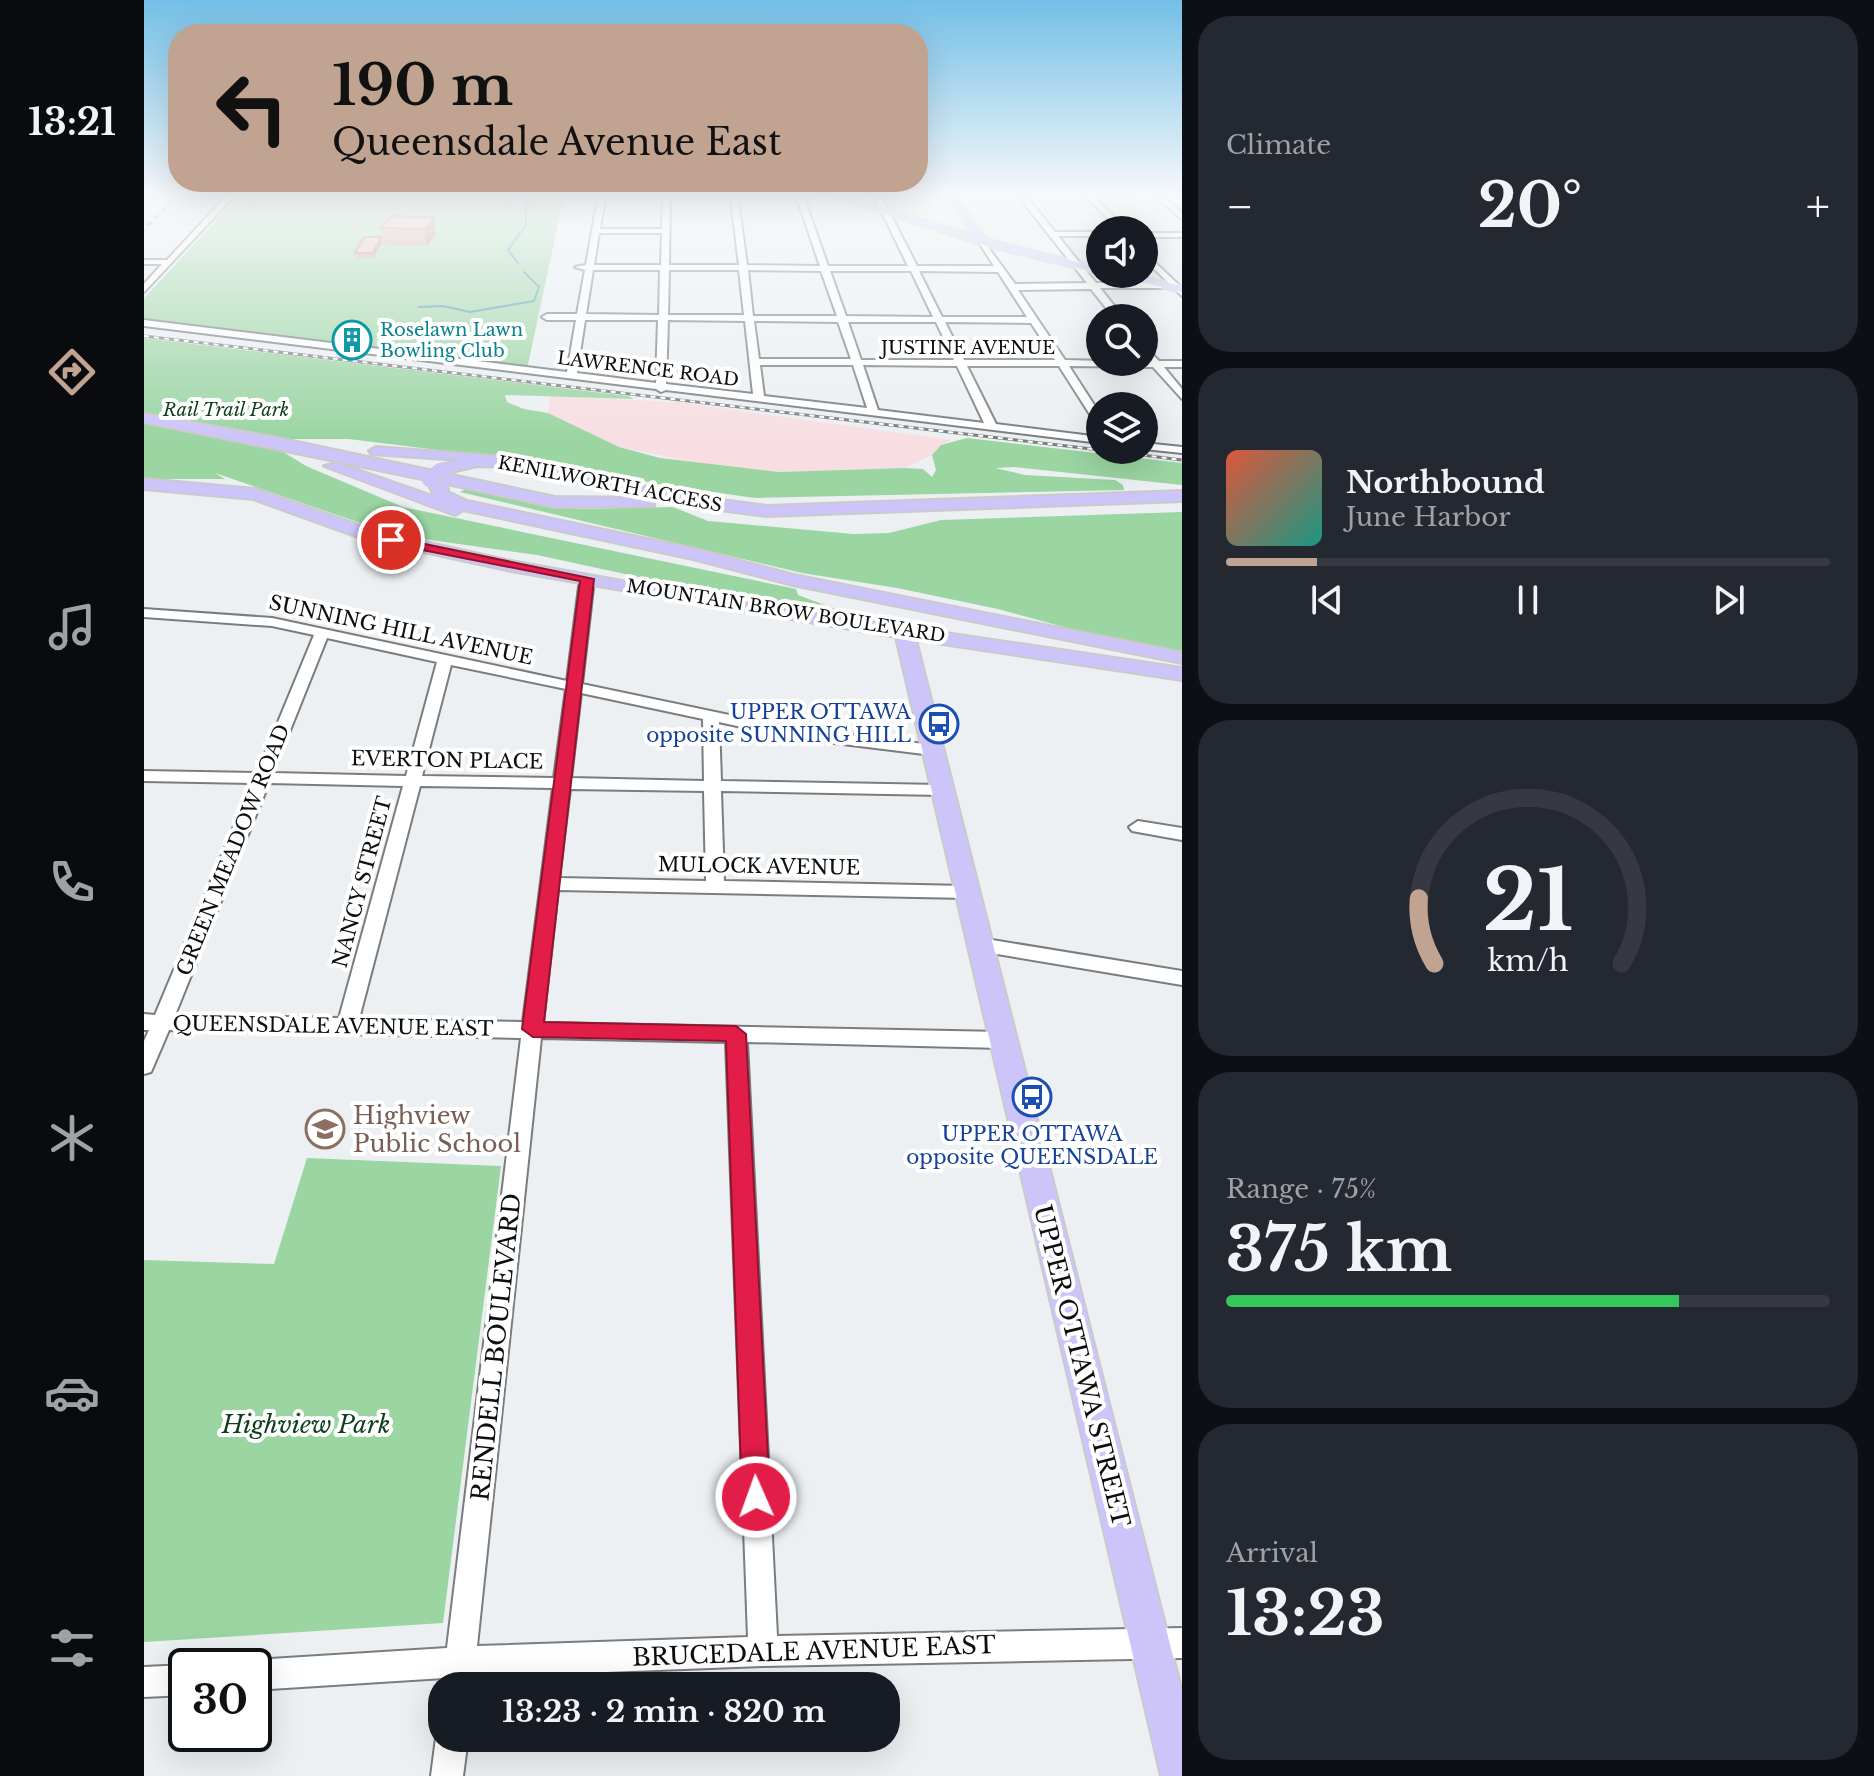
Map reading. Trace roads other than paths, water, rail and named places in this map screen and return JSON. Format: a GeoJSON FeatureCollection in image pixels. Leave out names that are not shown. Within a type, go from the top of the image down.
{"type":"FeatureCollection","features":[{"type":"Feature","properties":{"kind":"main road"},"geometry":{"type":"LineString","coordinates":[[1158,284],[1180,290]]}},
{"type":"Feature","properties":{"kind":"main road"},"geometry":{"type":"LineString","coordinates":[[144,418],[555,502],[653,503],[688,507]]}},
{"type":"Feature","properties":{"kind":"main road"},"geometry":{"type":"LineString","coordinates":[[274,444],[507,462]]}},
{"type":"Feature","properties":{"kind":"main road"},"geometry":{"type":"LineString","coordinates":[[274,444],[433,504],[472,514],[593,533]]}},
{"type":"Feature","properties":{"kind":"main road"},"geometry":{"type":"LineString","coordinates":[[302,446],[559,499],[579,493],[579,487],[570,481]]}},
{"type":"Feature","properties":{"kind":"main road","name":"KENILWORTH ACCESS"},"geometry":{"type":"LineString","coordinates":[[441,476],[477,461],[507,462],[682,500],[753,510],[807,512],[1032,504]]}},
{"type":"Feature","properties":{"kind":"main road","name":"KENILWORTH ACCESS"},"geometry":{"type":"LineString","coordinates":[[441,476],[497,466],[688,507],[770,517],[824,517],[1182,496]]}},
{"type":"Feature","properties":{"kind":"main road"},"geometry":{"type":"LineString","coordinates":[[441,476],[426,489],[431,500],[472,514]]}},
{"type":"Feature","properties":{"kind":"main road"},"geometry":{"type":"LineString","coordinates":[[441,476],[438,491],[451,502],[793,580],[1182,658]]}},
{"type":"Feature","properties":{"kind":"main road","name":"MOUNTAIN BROW BOULEVARD"},"geometry":{"type":"LineString","coordinates":[[144,484],[255,494],[345,527],[421,548],[744,608],[1182,674]]}},
{"type":"Feature","properties":{"kind":"main road","name":"UPPER OTTAWA STREET"},"geometry":{"type":"LineString","coordinates":[[904,630],[1002,1040],[1166,1643],[1182,1776]]}},
{"type":"Feature","properties":{"kind":"street"},"geometry":{"type":"LineString","coordinates":[[571,377],[583,275]]}},
{"type":"Feature","properties":{"kind":"street"},"geometry":{"type":"LineString","coordinates":[[661,389],[665,275]]}},
{"type":"Feature","properties":{"kind":"street"},"geometry":{"type":"LineString","coordinates":[[744,275],[759,400]]}},
{"type":"Feature","properties":{"kind":"street"},"geometry":{"type":"LineString","coordinates":[[827,275],[874,413]]}},
{"type":"Feature","properties":{"kind":"street"},"geometry":{"type":"LineString","coordinates":[[917,275],[992,427]]}},
{"type":"Feature","properties":{"kind":"street"},"geometry":{"type":"LineString","coordinates":[[1005,275],[1086,401]]}},
{"type":"Feature","properties":{"kind":"street"},"geometry":{"type":"LineString","coordinates":[[1165,275],[1180,290]]}},
{"type":"Feature","properties":{"kind":"street"},"geometry":{"type":"LineString","coordinates":[[1158,285],[1162,285]]}},
{"type":"Feature","properties":{"kind":"street"},"geometry":{"type":"LineString","coordinates":[[1012,287],[1086,287]]}},
{"type":"Feature","properties":{"kind":"street"},"geometry":{"type":"LineString","coordinates":[[1095,288],[1108,304]]}},
{"type":"Feature","properties":{"kind":"street"},"geometry":{"type":"LineString","coordinates":[[547,317],[1033,320]]}},
{"type":"Feature","properties":{"kind":"street","name":"LAWRENCE ROAD"},"geometry":{"type":"LineString","coordinates":[[144,323],[661,389],[1086,438]]}},
{"type":"Feature","properties":{"kind":"street","name":"JUSTINE AVENUE"},"geometry":{"type":"LineString","coordinates":[[754,362],[1086,364]]}},
{"type":"Feature","properties":{"kind":"street","name":"JUSTINE AVENUE"},"geometry":{"type":"LineString","coordinates":[[1158,364],[1182,364]]}},
{"type":"Feature","properties":{"kind":"street"},"geometry":{"type":"LineString","coordinates":[[1158,366],[1182,396]]}},
{"type":"Feature","properties":{"kind":"street"},"geometry":{"type":"LineString","coordinates":[[1158,447],[1182,450]]}},
{"type":"Feature","properties":{"kind":"street","name":"RENDELL BOULEVARD"},"geometry":{"type":"LineString","coordinates":[[460,1672],[549,884],[587,579]]}},
{"type":"Feature","properties":{"kind":"street","name":"SUNNING HILL AVENUE"},"geometry":{"type":"LineString","coordinates":[[144,613],[272,622],[786,732],[932,750]]}},
{"type":"Feature","properties":{"kind":"street","name":"GREEN MEADOW ROAD"},"geometry":{"type":"LineString","coordinates":[[144,1066],[153,1022],[262,779],[322,634]]}},
{"type":"Feature","properties":{"kind":"street","name":"NANCY STREET"},"geometry":{"type":"LineString","coordinates":[[348,1024],[445,660]]}},
{"type":"Feature","properties":{"kind":"street"},"geometry":{"type":"LineString","coordinates":[[711,717],[715,887]]}},
{"type":"Feature","properties":{"kind":"street","name":"EVERTON PLACE"},"geometry":{"type":"LineString","coordinates":[[144,776],[942,790]]}},
{"type":"Feature","properties":{"kind":"street"},"geometry":{"type":"LineString","coordinates":[[1138,827],[1182,834]]}},
{"type":"Feature","properties":{"kind":"street","name":"MULOCK AVENUE"},"geometry":{"type":"LineString","coordinates":[[549,884],[967,892]]}},
{"type":"Feature","properties":{"kind":"street"},"geometry":{"type":"LineString","coordinates":[[980,945],[1182,978]]}},
{"type":"Feature","properties":{"kind":"street","name":"QUEENSDALE AVENUE EAST"},"geometry":{"type":"LineString","coordinates":[[153,1022],[1002,1040]]}},
{"type":"Feature","properties":{"kind":"street"},"geometry":{"type":"LineString","coordinates":[[736,1034],[763,1651]]}},
{"type":"Feature","properties":{"kind":"street","name":"BRUCEDALE AVENUE EAST"},"geometry":{"type":"LineString","coordinates":[[486,1672],[763,1651],[1166,1643]]}},
{"type":"Feature","properties":{"kind":"street","name":"BRUCEDALE AVENUE EAST"},"geometry":{"type":"LineString","coordinates":[[272,1675],[428,1674]]}},
{"type":"Feature","properties":{"kind":"street"},"geometry":{"type":"LineString","coordinates":[[144,1682],[168,1681]]}},
{"type":"Feature","properties":{"kind":"street"},"geometry":{"type":"LineString","coordinates":[[447,1776],[450,1752]]}},
{"type":"Feature","properties":{"kind":"waterway"},"geometry":{"type":"LineString","coordinates":[[419,307],[443,306],[470,312],[534,301],[539,287],[527,275]]}},
{"type":"Feature","properties":{"kind":"railway"},"geometry":{"type":"LineString","coordinates":[[144,336],[1086,448]]}},
{"type":"Feature","properties":{"kind":"railway"},"geometry":{"type":"LineString","coordinates":[[1158,457],[1182,460]]}},
{"type":"Feature","properties":{"kind":"place","name":"Roselawn Lawn Bowling Club"},"geometry":{"type":"Point","coordinates":[352,340]}},
{"type":"Feature","properties":{"kind":"place","name":"UPPER OTTAWA opposite SUNNING HILL"},"geometry":{"type":"Point","coordinates":[939,724]}},
{"type":"Feature","properties":{"kind":"place","name":"UPPER OTTAWA opposite QUEENSDALE"},"geometry":{"type":"Point","coordinates":[1032,1097]}},
{"type":"Feature","properties":{"kind":"place","name":"Highview Public School"},"geometry":{"type":"Point","coordinates":[325,1129]}},
{"type":"Feature","properties":{"kind":"park label","name":"Rail Trail Park"},"geometry":{"type":"Point","coordinates":[226,410]}},
{"type":"Feature","properties":{"kind":"park label","name":"Highview Park"},"geometry":{"type":"Point","coordinates":[306,1424]}}]}
